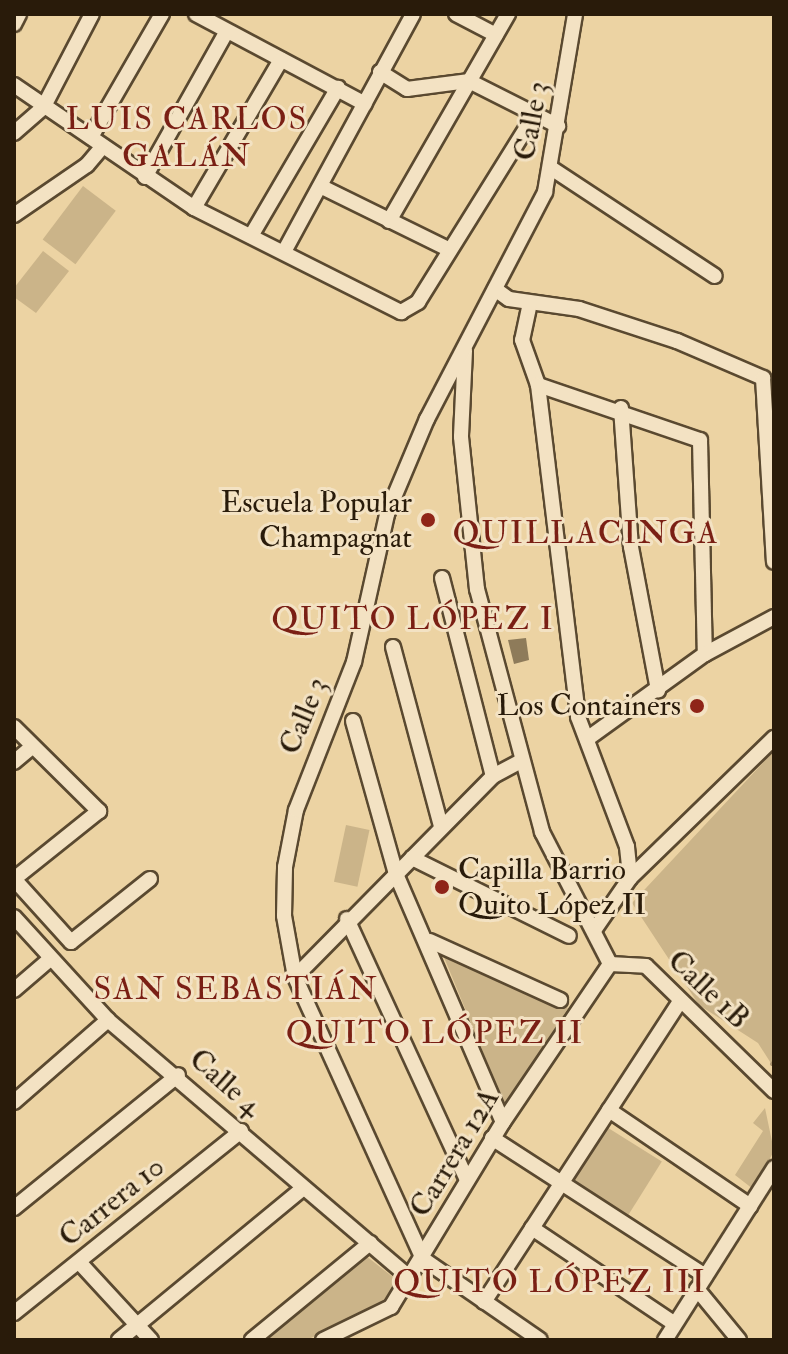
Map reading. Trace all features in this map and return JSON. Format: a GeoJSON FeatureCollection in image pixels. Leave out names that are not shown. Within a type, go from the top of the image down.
{"type":"FeatureCollection","features":[{"type":"Feature","properties":{"kind":"street"},"geometry":{"type":"LineString","coordinates":[[14,24],[19,14]]}},
{"type":"Feature","properties":{"kind":"street"},"geometry":{"type":"LineString","coordinates":[[14,133],[43,108],[92,14]]}},
{"type":"Feature","properties":{"kind":"street"},"geometry":{"type":"LineString","coordinates":[[14,215],[87,165],[162,14]]}},
{"type":"Feature","properties":{"kind":"street"},"geometry":{"type":"LineString","coordinates":[[196,14],[365,104]]}},
{"type":"Feature","properties":{"kind":"street"},"geometry":{"type":"LineString","coordinates":[[285,250],[324,188],[380,72],[413,14]]}},
{"type":"Feature","properties":{"kind":"street"},"geometry":{"type":"LineString","coordinates":[[456,14],[496,35]]}},
{"type":"Feature","properties":{"kind":"street"},"geometry":{"type":"LineString","coordinates":[[389,221],[508,14]]}},
{"type":"Feature","properties":{"kind":"street","name":"Calle 3"},"geometry":{"type":"LineString","coordinates":[[423,1259],[295,977],[283,892],[296,810],[354,662],[387,514],[427,419],[495,289],[551,168],[575,14]]}},
{"type":"Feature","properties":{"kind":"street"},"geometry":{"type":"LineString","coordinates":[[145,177],[227,31]]}},
{"type":"Feature","properties":{"kind":"street"},"geometry":{"type":"LineString","coordinates":[[194,208],[281,60]]}},
{"type":"Feature","properties":{"kind":"street"},"geometry":{"type":"LineString","coordinates":[[380,72],[407,89],[469,81],[558,126]]}},
{"type":"Feature","properties":{"kind":"street"},"geometry":{"type":"LineString","coordinates":[[14,85],[43,108],[194,208],[285,250],[401,312],[418,302],[535,114]]}},
{"type":"Feature","properties":{"kind":"street"},"geometry":{"type":"LineString","coordinates":[[251,236],[338,88]]}},
{"type":"Feature","properties":{"kind":"street"},"geometry":{"type":"LineString","coordinates":[[551,168],[715,276]]}},
{"type":"Feature","properties":{"kind":"street"},"geometry":{"type":"LineString","coordinates":[[324,188],[450,250]]}},
{"type":"Feature","properties":{"kind":"street"},"geometry":{"type":"LineString","coordinates":[[495,289],[530,303],[579,309],[663,336],[763,378],[774,562]]}},
{"type":"Feature","properties":{"kind":"street"},"geometry":{"type":"LineString","coordinates":[[530,303],[522,340],[538,385],[578,717],[627,847],[630,878]]}},
{"type":"Feature","properties":{"kind":"street"},"geometry":{"type":"LineString","coordinates":[[466,347],[461,437],[469,533],[519,762],[542,832],[595,929],[610,964]]}},
{"type":"Feature","properties":{"kind":"street"},"geometry":{"type":"LineString","coordinates":[[538,385],[621,408],[694,435],[703,448],[705,654]]}},
{"type":"Feature","properties":{"kind":"street"},"geometry":{"type":"LineString","coordinates":[[621,408],[631,547],[658,690]]}},
{"type":"Feature","properties":{"kind":"street"},"geometry":{"type":"LineString","coordinates":[[442,578],[493,776]]}},
{"type":"Feature","properties":{"kind":"street"},"geometry":{"type":"LineString","coordinates":[[587,739],[705,654],[774,617]]}},
{"type":"Feature","properties":{"kind":"street"},"geometry":{"type":"LineString","coordinates":[[393,647],[441,826]]}},
{"type":"Feature","properties":{"kind":"street"},"geometry":{"type":"LineString","coordinates":[[353,721],[396,874],[430,941],[503,1122]]}},
{"type":"Feature","properties":{"kind":"street"},"geometry":{"type":"LineString","coordinates":[[14,727],[99,811],[14,879],[71,942],[150,879]]}},
{"type":"Feature","properties":{"kind":"street"},"geometry":{"type":"LineString","coordinates":[[595,929],[630,878],[774,738]]}},
{"type":"Feature","properties":{"kind":"street"},"geometry":{"type":"LineString","coordinates":[[14,762],[32,747]]}},
{"type":"Feature","properties":{"kind":"street"},"geometry":{"type":"LineString","coordinates":[[295,977],[347,919],[493,776],[519,762]]}},
{"type":"Feature","properties":{"kind":"street"},"geometry":{"type":"LineString","coordinates":[[412,858],[569,936]]}},
{"type":"Feature","properties":{"kind":"street","name":"Calle 4"},"geometry":{"type":"LineString","coordinates":[[14,917],[108,1020],[178,1075],[241,1131],[300,1191],[370,1243],[410,1278]]}},
{"type":"Feature","properties":{"kind":"street"},"geometry":{"type":"LineString","coordinates":[[347,919],[467,1180]]}},
{"type":"Feature","properties":{"kind":"street"},"geometry":{"type":"LineString","coordinates":[[430,941],[560,1000]]}},
{"type":"Feature","properties":{"kind":"street"},"geometry":{"type":"LineString","coordinates":[[14,990],[50,959]]}},
{"type":"Feature","properties":{"kind":"street","name":"Carrera 12A"},"geometry":{"type":"LineString","coordinates":[[323,1340],[375,1319],[410,1278],[492,1138],[610,964]]}},
{"type":"Feature","properties":{"kind":"street","name":"Calle 1B"},"geometry":{"type":"LineString","coordinates":[[610,964],[646,966],[774,1091]]}},
{"type":"Feature","properties":{"kind":"street"},"geometry":{"type":"LineString","coordinates":[[484,1302],[680,1001]]}},
{"type":"Feature","properties":{"kind":"street"},"geometry":{"type":"LineString","coordinates":[[14,1102],[108,1020]]}},
{"type":"Feature","properties":{"kind":"street"},"geometry":{"type":"LineString","coordinates":[[14,1208],[178,1075]]}},
{"type":"Feature","properties":{"kind":"street"},"geometry":{"type":"LineString","coordinates":[[609,1110],[750,1206]]}},
{"type":"Feature","properties":{"kind":"street","name":"Carrera 10"},"geometry":{"type":"LineString","coordinates":[[14,1313],[241,1131]]}},
{"type":"Feature","properties":{"kind":"street"},"geometry":{"type":"LineString","coordinates":[[492,1138],[562,1183],[701,1282],[739,1340]]}},
{"type":"Feature","properties":{"kind":"street"},"geometry":{"type":"LineString","coordinates":[[665,1340],[774,1168]]}},
{"type":"Feature","properties":{"kind":"street"},"geometry":{"type":"LineString","coordinates":[[119,1340],[300,1191]]}},
{"type":"Feature","properties":{"kind":"street"},"geometry":{"type":"LineString","coordinates":[[532,1228],[675,1324]]}},
{"type":"Feature","properties":{"kind":"street"},"geometry":{"type":"LineString","coordinates":[[252,1340],[370,1243]]}},
{"type":"Feature","properties":{"kind":"street"},"geometry":{"type":"LineString","coordinates":[[423,1259],[540,1340]]}},
{"type":"Feature","properties":{"kind":"street"},"geometry":{"type":"LineString","coordinates":[[79,1262],[151,1340]]}},
{"type":"Feature","properties":{"kind":"shaded area"},"geometry":{"type":"Polygon","coordinates":[[[83,186],[116,211],[75,264],[43,240],[83,186]]]}},
{"type":"Feature","properties":{"kind":"shaded area"},"geometry":{"type":"Polygon","coordinates":[[[43,251],[69,271],[36,313],[14,297],[14,288],[43,251]]]}},
{"type":"Feature","properties":{"kind":"shaded area"},"geometry":{"type":"Polygon","coordinates":[[[774,751],[774,1068],[758,1043],[699,1005],[632,903],[774,751]]]}},
{"type":"Feature","properties":{"kind":"shaded area"},"geometry":{"type":"Polygon","coordinates":[[[346,825],[369,830],[357,887],[334,882],[346,825]]]}},
{"type":"Feature","properties":{"kind":"shaded area"},"geometry":{"type":"Polygon","coordinates":[[[441,950],[568,1008],[505,1106],[441,950]]]}},
{"type":"Feature","properties":{"kind":"shaded area"},"geometry":{"type":"Polygon","coordinates":[[[765,1108],[774,1151],[753,1189],[735,1175],[763,1131],[753,1123],[765,1108]]]}},
{"type":"Feature","properties":{"kind":"shaded area"},"geometry":{"type":"Polygon","coordinates":[[[605,1126],[662,1162],[626,1218],[569,1183],[605,1126]]]}},
{"type":"Feature","properties":{"kind":"shaded area"},"geometry":{"type":"Polygon","coordinates":[[[361,1252],[398,1281],[376,1310],[306,1340],[262,1340],[361,1252]]]}},
{"type":"Feature","properties":{"kind":"building"},"geometry":{"type":"Polygon","coordinates":[[[526,638],[529,660],[514,664],[508,640],[526,638]]]}},
{"type":"Feature","properties":{"kind":"place","name":"Escuela Popular Champagnat"},"geometry":{"type":"Point","coordinates":[428,520]}},
{"type":"Feature","properties":{"kind":"place","name":"Los Containers"},"geometry":{"type":"Point","coordinates":[697,706]}},
{"type":"Feature","properties":{"kind":"place","name":"Capilla Barrio Quito López II"},"geometry":{"type":"Point","coordinates":[442,887]}},
{"type":"Feature","properties":{"kind":"district","name":"LUIS CARLOS GALÁN"},"geometry":{"type":"Point","coordinates":[187,138]}},
{"type":"Feature","properties":{"kind":"district","name":"QUILLACINGA"},"geometry":{"type":"Point","coordinates":[586,533]}},
{"type":"Feature","properties":{"kind":"district","name":"QUITO LÓPEZ I"},"geometry":{"type":"Point","coordinates":[413,619]}},
{"type":"Feature","properties":{"kind":"district","name":"SAN SEBASTIÁN"},"geometry":{"type":"Point","coordinates":[236,989]}},
{"type":"Feature","properties":{"kind":"district","name":"QUITO LÓPEZ II"},"geometry":{"type":"Point","coordinates":[435,1033]}},
{"type":"Feature","properties":{"kind":"district","name":"QUITO LÓPEZ III"},"geometry":{"type":"Point","coordinates":[550,1282]}}]}
